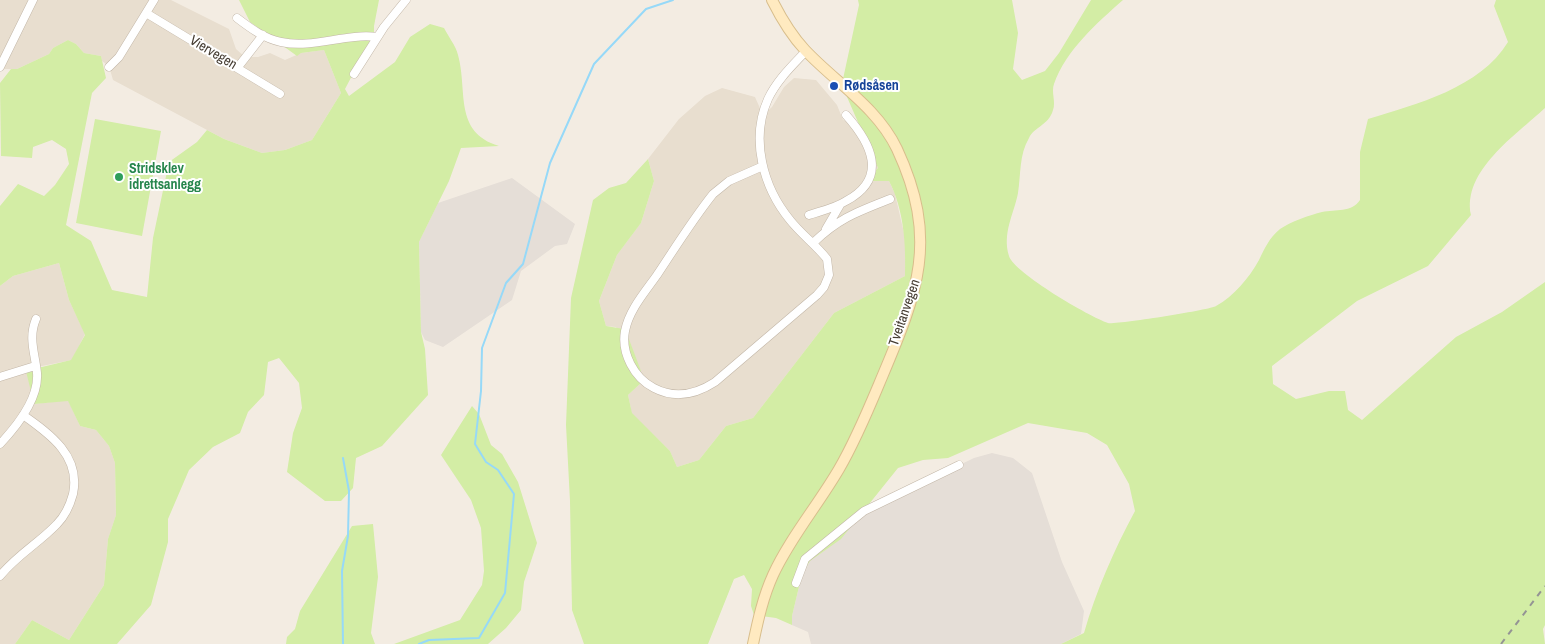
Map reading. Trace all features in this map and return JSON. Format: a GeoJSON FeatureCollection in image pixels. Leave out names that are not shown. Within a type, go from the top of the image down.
{"type":"FeatureCollection","features":[{"type":"Feature","properties":{"kind":"main road","name":"Tveitanvegen"},"geometry":{"type":"LineString","coordinates":[[753,644],[762,606],[774,573],[840,468],[870,406],[910,308],[920,265],[918,213],[908,177],[896,148],[865,105],[806,51],[788,29],[772,0]]}},
{"type":"Feature","properties":{"kind":"street"},"geometry":{"type":"LineString","coordinates":[[0,67],[34,0]]}},
{"type":"Feature","properties":{"kind":"street"},"geometry":{"type":"LineString","coordinates":[[110,67],[119,57],[154,0]]}},
{"type":"Feature","properties":{"kind":"street"},"geometry":{"type":"LineString","coordinates":[[354,74],[377,37],[406,0]]}},
{"type":"Feature","properties":{"kind":"street","name":"Viervegen"},"geometry":{"type":"LineString","coordinates":[[146,13],[280,94]]}},
{"type":"Feature","properties":{"kind":"street"},"geometry":{"type":"LineString","coordinates":[[237,18],[263,35],[282,42],[295,44],[357,35],[377,37]]}},
{"type":"Feature","properties":{"kind":"street"},"geometry":{"type":"LineString","coordinates":[[238,67],[263,35]]}},
{"type":"Feature","properties":{"kind":"street"},"geometry":{"type":"LineString","coordinates":[[763,166],[729,180],[713,194],[629,317],[624,345],[627,356],[638,375],[650,386],[674,394],[694,393],[714,382],[824,287],[828,275],[827,259],[783,210],[763,166],[760,152],[760,126],[768,99],[786,72],[806,51]]}},
{"type":"Feature","properties":{"kind":"street"},"geometry":{"type":"LineString","coordinates":[[809,215],[840,205],[858,193],[871,172],[872,162],[867,140],[846,115]]}},
{"type":"Feature","properties":{"kind":"street"},"geometry":{"type":"LineString","coordinates":[[813,243],[835,223],[856,212],[890,199]]}},
{"type":"Feature","properties":{"kind":"street"},"geometry":{"type":"LineString","coordinates":[[826,231],[828,222],[840,205]]}},
{"type":"Feature","properties":{"kind":"street"},"geometry":{"type":"LineString","coordinates":[[0,444],[23,415],[37,384],[36,366],[31,342],[32,328],[36,319]]}},
{"type":"Feature","properties":{"kind":"street"},"geometry":{"type":"LineString","coordinates":[[0,377],[36,366]]}},
{"type":"Feature","properties":{"kind":"street"},"geometry":{"type":"LineString","coordinates":[[0,576],[17,557],[58,524],[71,503],[74,489],[73,469],[66,453],[51,436],[23,415]]}},
{"type":"Feature","properties":{"kind":"street"},"geometry":{"type":"LineString","coordinates":[[796,584],[805,560],[864,510],[959,464]]}},
{"type":"Feature","properties":{"kind":"shaded area"},"geometry":{"type":"Polygon","coordinates":[[[0,0],[171,0],[229,29],[236,49],[245,57],[258,57],[270,53],[285,60],[301,53],[324,50],[341,93],[312,140],[285,150],[262,153],[224,139],[113,80],[109,66],[102,61],[101,56],[84,53],[76,44],[68,40],[53,48],[49,54],[17,69],[0,69],[0,0]]]}},
{"type":"Feature","properties":{"kind":"shaded area"},"geometry":{"type":"Polygon","coordinates":[[[794,78],[816,80],[837,105],[843,120],[859,124],[865,134],[878,168],[865,180],[889,181],[895,194],[906,242],[905,276],[834,313],[753,418],[726,426],[699,460],[677,467],[670,451],[632,414],[628,395],[641,383],[641,371],[616,327],[606,326],[599,301],[617,255],[641,223],[654,181],[648,159],[679,119],[705,96],[722,88],[755,97],[763,115],[772,107],[784,87],[794,78]]]}},
{"type":"Feature","properties":{"kind":"shaded area"},"geometry":{"type":"Polygon","coordinates":[[[512,178],[575,224],[567,244],[555,246],[521,271],[512,300],[443,347],[425,340],[421,332],[419,242],[438,203],[512,178]]]}},
{"type":"Feature","properties":{"kind":"shaded area"},"geometry":{"type":"Polygon","coordinates":[[[59,263],[69,300],[85,334],[72,360],[37,367],[34,404],[68,400],[80,426],[96,430],[109,446],[115,463],[116,515],[108,539],[104,585],[69,640],[32,620],[15,644],[0,644],[0,286],[13,276],[59,263]]]}},
{"type":"Feature","properties":{"kind":"shaded area"},"geometry":{"type":"Polygon","coordinates":[[[992,453],[1013,458],[1032,473],[1062,562],[1084,611],[1081,634],[1061,644],[811,644],[808,632],[792,625],[792,616],[802,574],[810,561],[871,508],[974,458],[992,453]]]}},
{"type":"Feature","properties":{"kind":"green space"},"geometry":{"type":"Polygon","coordinates":[[[239,0],[379,0],[374,34],[345,89],[349,96],[395,62],[410,37],[430,24],[444,28],[456,48],[461,69],[463,96],[468,121],[484,140],[499,146],[461,148],[449,181],[419,242],[421,332],[425,349],[428,395],[382,446],[356,458],[353,488],[341,501],[325,501],[287,472],[293,433],[302,408],[299,383],[279,358],[268,362],[264,395],[248,412],[240,433],[213,447],[189,470],[168,519],[168,542],[151,605],[117,644],[15,644],[32,620],[69,640],[104,585],[108,539],[116,515],[115,463],[109,446],[96,430],[80,426],[68,401],[34,404],[25,367],[42,367],[71,360],[85,335],[69,300],[59,263],[13,276],[0,286],[0,206],[18,184],[44,196],[55,185],[69,164],[66,149],[52,140],[33,147],[32,158],[1,156],[0,83],[11,69],[17,69],[49,54],[53,48],[68,40],[76,44],[84,53],[101,56],[106,78],[92,93],[66,225],[91,241],[112,290],[147,297],[153,238],[169,162],[197,142],[207,130],[224,139],[262,153],[285,150],[312,140],[341,93],[324,50],[301,53],[297,56],[250,22],[239,0]]]}},
{"type":"Feature","properties":{"kind":"green space"},"geometry":{"type":"Polygon","coordinates":[[[858,0],[1012,0],[1018,33],[1013,69],[1022,80],[1045,71],[1059,53],[1091,0],[1123,0],[1083,38],[1059,72],[1053,87],[1054,107],[1051,115],[1045,123],[1031,134],[1023,151],[1018,193],[1009,224],[1007,239],[1009,256],[1014,264],[1024,273],[1054,294],[1086,312],[1108,323],[1114,323],[1181,314],[1216,306],[1235,292],[1246,280],[1265,247],[1280,229],[1312,215],[1352,207],[1360,200],[1360,152],[1368,119],[1446,92],[1464,83],[1496,58],[1508,42],[1494,6],[1496,0],[1545,0],[1545,108],[1506,142],[1483,169],[1470,199],[1471,215],[1428,266],[1357,301],[1272,366],[1273,384],[1296,399],[1329,391],[1345,391],[1348,410],[1362,420],[1456,337],[1502,312],[1545,282],[1545,625],[1543,629],[1545,644],[1061,644],[1084,633],[1106,571],[1135,511],[1129,484],[1107,445],[1087,433],[1028,423],[948,458],[923,460],[898,468],[841,539],[810,561],[802,574],[792,616],[792,625],[776,618],[754,615],[751,606],[752,589],[744,575],[734,579],[708,644],[584,644],[572,610],[570,501],[566,425],[571,298],[593,200],[609,188],[626,183],[648,159],[654,181],[641,223],[617,255],[599,301],[606,326],[624,329],[627,334],[641,371],[641,383],[628,395],[632,413],[670,451],[677,467],[699,460],[726,426],[753,418],[834,313],[905,276],[903,227],[898,204],[889,181],[865,181],[878,168],[847,97],[843,79],[859,5],[858,0]]]}},
{"type":"Feature","properties":{"kind":"green space","name":"Stridsklev idrettsanlegg"},"geometry":{"type":"Polygon","coordinates":[[[95,119],[161,131],[142,236],[76,223],[95,119]]]}},
{"type":"Feature","properties":{"kind":"green space"},"geometry":{"type":"Polygon","coordinates":[[[472,406],[479,414],[491,445],[502,454],[518,482],[537,543],[524,582],[521,610],[506,628],[488,644],[394,644],[460,620],[482,585],[484,571],[481,528],[471,500],[441,455],[472,406]]]}},
{"type":"Feature","properties":{"kind":"green space"},"geometry":{"type":"Polygon","coordinates":[[[373,524],[378,577],[371,633],[375,644],[286,644],[287,637],[295,629],[300,611],[352,526],[373,524]]]}},
{"type":"Feature","properties":{"kind":"waterway"},"geometry":{"type":"LineString","coordinates":[[419,644],[429,640],[479,638],[505,593],[514,494],[498,470],[486,462],[475,444],[481,391],[482,348],[506,283],[523,264],[550,163],[594,64],[646,9],[673,0]]}},
{"type":"Feature","properties":{"kind":"waterway"},"geometry":{"type":"LineString","coordinates":[[343,458],[349,491],[348,536],[342,571],[343,644]]}},
{"type":"Feature","properties":{"kind":"railway"},"geometry":{"type":"LineString","coordinates":[[1501,644],[1545,586]]}},
{"type":"Feature","properties":{"kind":"place","name":"Rødsåsen"},"geometry":{"type":"Point","coordinates":[834,86]}},
{"type":"Feature","properties":{"kind":"place","name":"Stridsklev idrettsanlegg"},"geometry":{"type":"Point","coordinates":[119,177]}}]}
